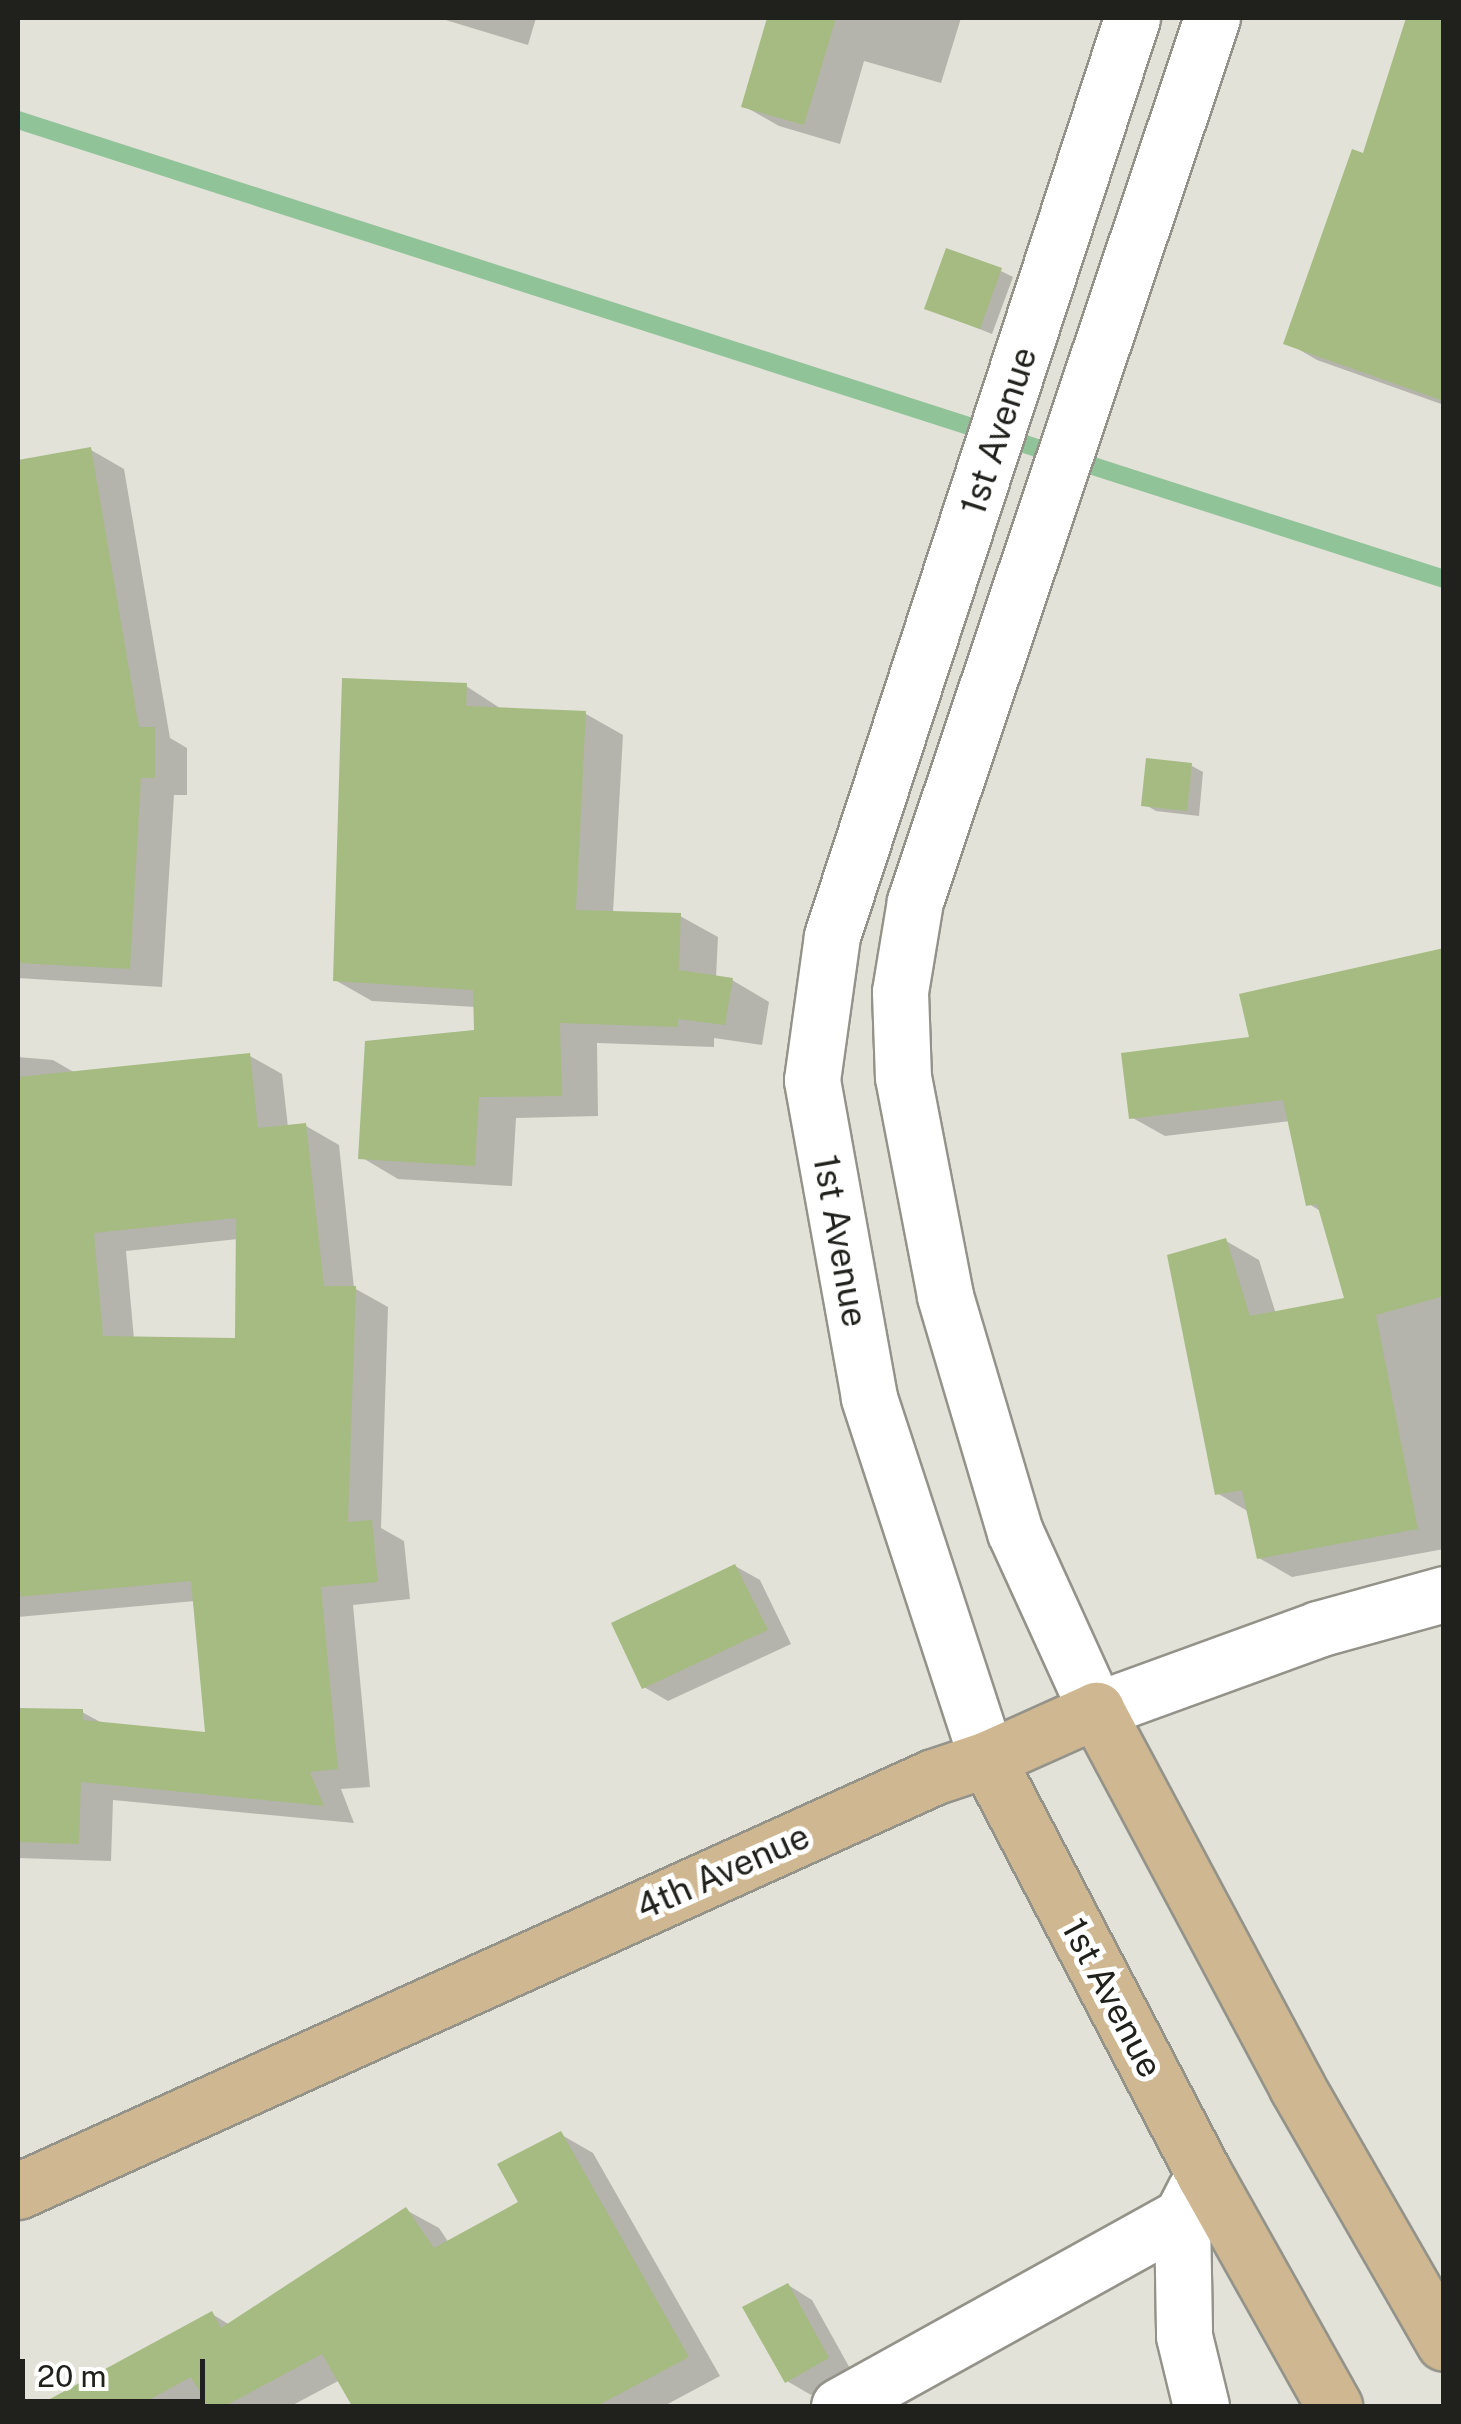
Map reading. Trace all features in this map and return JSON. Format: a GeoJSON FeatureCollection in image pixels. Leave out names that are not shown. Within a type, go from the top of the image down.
{"type":"FeatureCollection","features":[{"type":"Feature","properties":{"kind":"main road","name":"4th Avenue"},"geometry":{"type":"LineString","coordinates":[[18,2191],[932,1777],[987,1759],[1096,1710]]}},
{"type":"Feature","properties":{"kind":"main road","name":"1st Avenue"},"geometry":{"type":"LineString","coordinates":[[1096,1710],[1296,2087],[1444,2343]]}},
{"type":"Feature","properties":{"kind":"main road","name":"1st Avenue"},"geometry":{"type":"LineString","coordinates":[[987,1759],[1193,2195],[1334,2406]]}},
{"type":"Feature","properties":{"kind":"street","name":"1st Avenue"},"geometry":{"type":"LineString","coordinates":[[987,1759],[869,1398],[812,1080],[832,936],[1132,18]]}},
{"type":"Feature","properties":{"kind":"street","name":"1st Avenue"},"geometry":{"type":"LineString","coordinates":[[1096,1710],[1015,1532],[945,1296],[903,1077],[900,992],[914,901],[1212,18]]}},
{"type":"Feature","properties":{"kind":"street","name":"4th Avenue"},"geometry":{"type":"LineString","coordinates":[[1096,1710],[1318,1630],[1444,1594]]}},
{"type":"Feature","properties":{"kind":"street"},"geometry":{"type":"LineString","coordinates":[[839,2406],[1193,2195]]}},
{"type":"Feature","properties":{"kind":"street"},"geometry":{"type":"LineString","coordinates":[[1193,2195],[1184,2336],[1201,2406]]}},
{"type":"Feature","properties":{"kind":"building"},"geometry":{"type":"Polygon","coordinates":[[[767,18],[836,18],[804,125],[741,107],[767,18]]]}},
{"type":"Feature","properties":{"kind":"building"},"geometry":{"type":"Polygon","coordinates":[[[1406,18],[1444,18],[1444,401],[1283,344],[1352,149],[1363,153],[1406,18]]]}},
{"type":"Feature","properties":{"kind":"building"},"geometry":{"type":"Polygon","coordinates":[[[946,248],[1002,268],[980,329],[924,309],[946,248]]]}},
{"type":"Feature","properties":{"kind":"building"},"geometry":{"type":"Polygon","coordinates":[[[91,447],[139,727],[155,727],[155,778],[141,778],[130,969],[18,963],[18,460],[91,447]]]}},
{"type":"Feature","properties":{"kind":"building"},"geometry":{"type":"Polygon","coordinates":[[[342,678],[467,683],[466,706],[586,711],[576,910],[681,913],[679,970],[733,978],[725,1025],[678,1019],[678,1027],[560,1023],[562,1096],[479,1097],[475,1166],[358,1159],[365,1041],[474,1030],[473,990],[333,981],[342,678]]]}},
{"type":"Feature","properties":{"kind":"building"},"geometry":{"type":"Polygon","coordinates":[[[1146,758],[1192,763],[1187,811],[1141,806],[1146,758]]]}},
{"type":"Feature","properties":{"kind":"building"},"geometry":{"type":"Polygon","coordinates":[[[1444,948],[1444,1296],[1376,1315],[1418,1529],[1257,1559],[1242,1490],[1215,1495],[1167,1255],[1226,1238],[1250,1316],[1344,1298],[1317,1204],[1306,1206],[1283,1100],[1129,1119],[1121,1053],[1249,1037],[1239,994],[1444,948]]]}},
{"type":"Feature","properties":{"kind":"building"},"geometry":{"type":"Polygon","coordinates":[[[250,1053],[258,1128],[306,1123],[324,1286],[356,1286],[348,1522],[372,1520],[378,1582],[321,1587],[338,1769],[310,1772],[324,1806],[81,1782],[79,1844],[18,1842],[18,1708],[83,1709],[83,1720],[205,1732],[191,1581],[18,1597],[18,1077],[250,1053]],[[236,1218],[94,1233],[103,1336],[235,1338],[236,1218]]]}},
{"type":"Feature","properties":{"kind":"building"},"geometry":{"type":"Polygon","coordinates":[[[735,1564],[768,1630],[642,1689],[611,1623],[735,1564]]]}},
{"type":"Feature","properties":{"kind":"building"},"geometry":{"type":"Polygon","coordinates":[[[561,2131],[689,2357],[597,2406],[352,2406],[322,2354],[225,2406],[208,2406],[191,2377],[138,2406],[37,2406],[212,2311],[221,2328],[406,2207],[434,2248],[518,2202],[497,2164],[561,2131]]]}},
{"type":"Feature","properties":{"kind":"building"},"geometry":{"type":"Polygon","coordinates":[[[788,2283],[829,2358],[785,2383],[742,2307],[788,2283]]]}},
{"type":"Feature","properties":{"kind":"waterway"},"geometry":{"type":"LineString","coordinates":[[18,120],[1444,579]]}}]}
